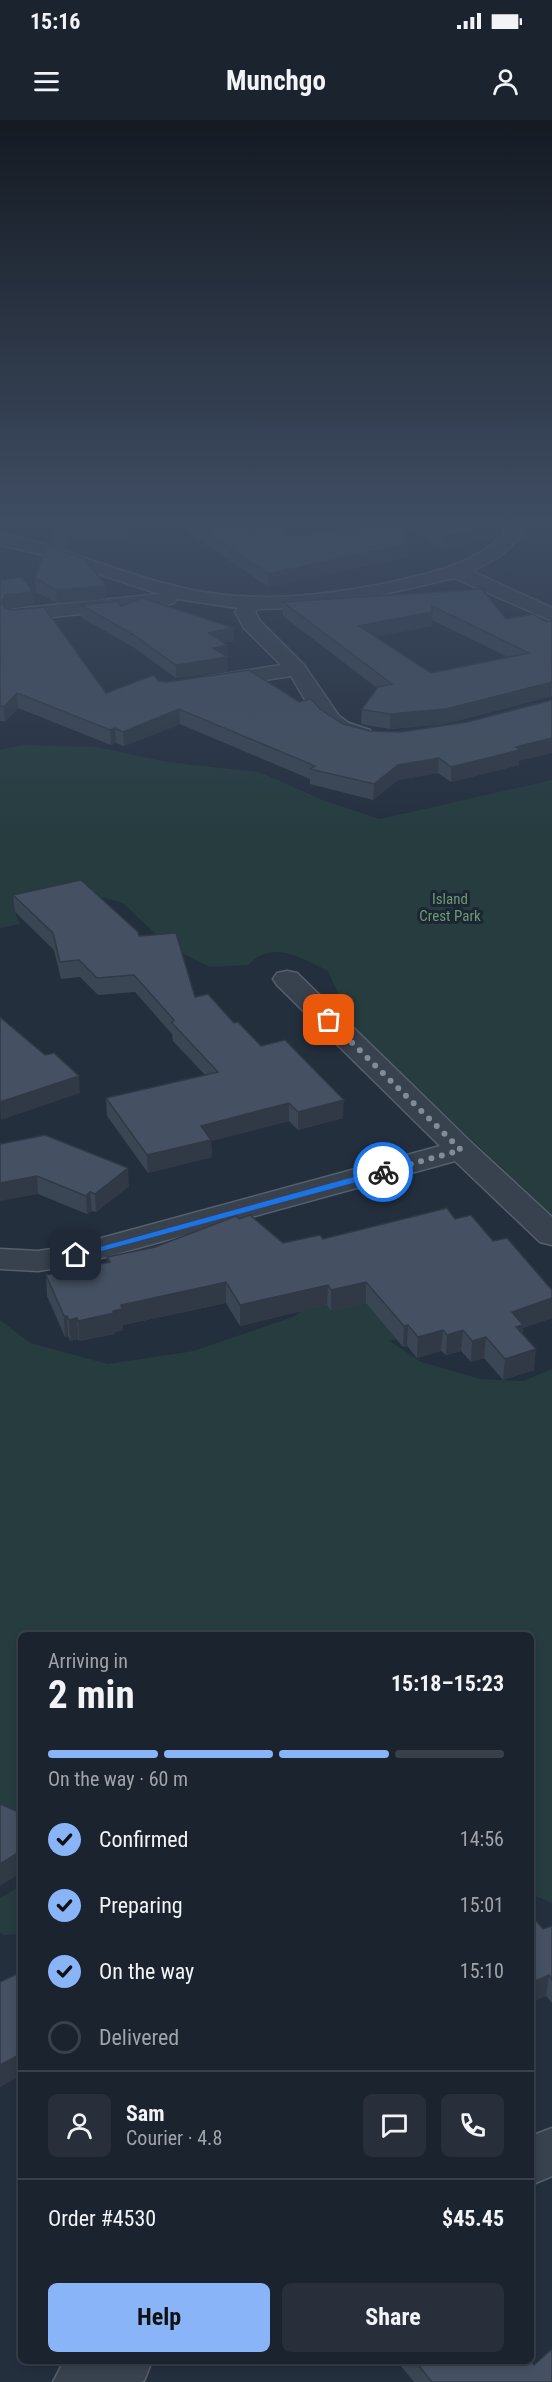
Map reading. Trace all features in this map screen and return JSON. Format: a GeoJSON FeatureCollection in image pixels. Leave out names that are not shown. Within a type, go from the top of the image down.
{"type":"FeatureCollection","features":[{"type":"Feature","properties":{"kind":"street"},"geometry":{"type":"LineString","coordinates":[[253,626],[297,669],[331,721],[356,734],[386,738]]}},
{"type":"Feature","properties":{"kind":"street"},"geometry":{"type":"LineString","coordinates":[[190,685],[297,669]]}},
{"type":"Feature","properties":{"kind":"street"},"geometry":{"type":"LineString","coordinates":[[288,979],[461,1150],[552,1235]]}},
{"type":"Feature","properties":{"kind":"street"},"geometry":{"type":"LineString","coordinates":[[9,1261],[42,1263],[76,1255],[461,1150]]}},
{"type":"Feature","properties":{"kind":"street"},"geometry":{"type":"LineString","coordinates":[[534,2160],[552,2151]]}},
{"type":"Feature","properties":{"kind":"street"},"geometry":{"type":"LineString","coordinates":[[81,2382],[118,2364]]}},
{"type":"Feature","properties":{"kind":"green space","name":"Island Crest Park"},"geometry":{"type":"Polygon","coordinates":[[[22,745],[97,747],[167,762],[259,772],[325,801],[380,819],[552,780],[552,1215],[354,1029],[328,971],[287,953],[277,952],[258,957],[248,965],[210,967],[168,946],[123,903],[86,893],[14,910],[20,924],[0,928],[0,750],[22,745]]]}},
{"type":"Feature","properties":{"kind":"green space"},"geometry":{"type":"Polygon","coordinates":[[[377,1255],[438,1327],[390,1341],[421,1362],[481,1379],[523,1381],[552,1369],[552,1903],[534,1895],[534,1632],[18,1632],[18,1814],[0,1806],[0,1320],[30,1343],[108,1364],[194,1351],[295,1316],[377,1255]]]}},
{"type":"Feature","properties":{"kind":"green space"},"geometry":{"type":"Polygon","coordinates":[[[18,1888],[18,1934],[0,1933],[0,1898],[18,1888]]]}},
{"type":"Feature","properties":{"kind":"building"},"geometry":{"type":"Polygon","coordinates":[[[0,626],[57,626],[106,693],[154,675],[158,681],[167,682],[249,670],[299,702],[311,699],[320,709],[343,724],[370,731],[401,732],[467,722],[552,700],[552,738],[516,747],[520,750],[451,767],[439,758],[398,765],[374,784],[310,769],[315,766],[179,709],[123,732],[115,728],[110,730],[17,693],[4,707],[0,706],[0,626]]]}},
{"type":"Feature","properties":{"kind":"building"},"geometry":{"type":"Polygon","coordinates":[[[117,626],[227,626],[234,628],[209,633],[227,645],[213,648],[228,657],[176,665],[117,626]]]}},
{"type":"Feature","properties":{"kind":"building"},"geometry":{"type":"Polygon","coordinates":[[[314,626],[361,626],[359,626],[431,673],[529,653],[472,626],[552,626],[552,682],[446,709],[390,714],[362,709],[378,687],[392,684],[314,626]]]}},
{"type":"Feature","properties":{"kind":"building"},"geometry":{"type":"Polygon","coordinates":[[[81,880],[138,932],[139,936],[176,933],[195,997],[208,994],[234,1023],[238,1022],[261,1046],[285,1040],[344,1100],[298,1112],[289,1103],[201,1126],[211,1140],[147,1155],[106,1098],[218,1072],[172,1023],[174,1020],[134,975],[97,978],[79,960],[60,962],[53,933],[13,895],[81,880]]]}},
{"type":"Feature","properties":{"kind":"building"},"geometry":{"type":"Polygon","coordinates":[[[0,1017],[45,1055],[54,1053],[79,1076],[0,1102],[0,1017]]]}},
{"type":"Feature","properties":{"kind":"building"},"geometry":{"type":"Polygon","coordinates":[[[45,1135],[128,1168],[95,1194],[90,1192],[86,1196],[37,1176],[0,1183],[0,1144],[45,1135]]]}},
{"type":"Feature","properties":{"kind":"building"},"geometry":{"type":"Polygon","coordinates":[[[447,1208],[455,1219],[471,1215],[493,1241],[507,1238],[552,1290],[552,1298],[512,1312],[523,1325],[516,1327],[536,1349],[505,1359],[486,1337],[472,1341],[463,1330],[447,1335],[443,1330],[418,1337],[408,1325],[404,1326],[366,1282],[331,1290],[328,1285],[240,1305],[226,1282],[121,1305],[122,1309],[113,1311],[114,1313],[78,1321],[77,1318],[69,1320],[67,1316],[64,1316],[46,1275],[110,1262],[107,1257],[155,1247],[236,1216],[239,1219],[250,1215],[283,1243],[320,1235],[323,1239],[447,1208]]]}},
{"type":"Feature","properties":{"kind":"building"},"geometry":{"type":"Polygon","coordinates":[[[0,1804],[18,1812],[18,1853],[0,1864],[0,1804]]]}},
{"type":"Feature","properties":{"kind":"building"},"geometry":{"type":"Polygon","coordinates":[[[534,1918],[543,1929],[552,1926],[552,1980],[549,1975],[534,1982],[534,1918]]]}},
{"type":"Feature","properties":{"kind":"building"},"geometry":{"type":"Polygon","coordinates":[[[18,1973],[18,2056],[0,2065],[0,1982],[18,1973]]]}},
{"type":"Feature","properties":{"kind":"building"},"geometry":{"type":"Polygon","coordinates":[[[552,2349],[552,2382],[432,2382],[417,2364],[533,2364],[552,2349]]]}},
{"type":"Feature","properties":{"kind":"way so far"},"geometry":{"type":"LineString","coordinates":[[329,1020],[461,1150],[383,1172]]}},
{"type":"Feature","properties":{"kind":"route"},"geometry":{"type":"LineString","coordinates":[[76,1255],[383,1172]]}}]}
